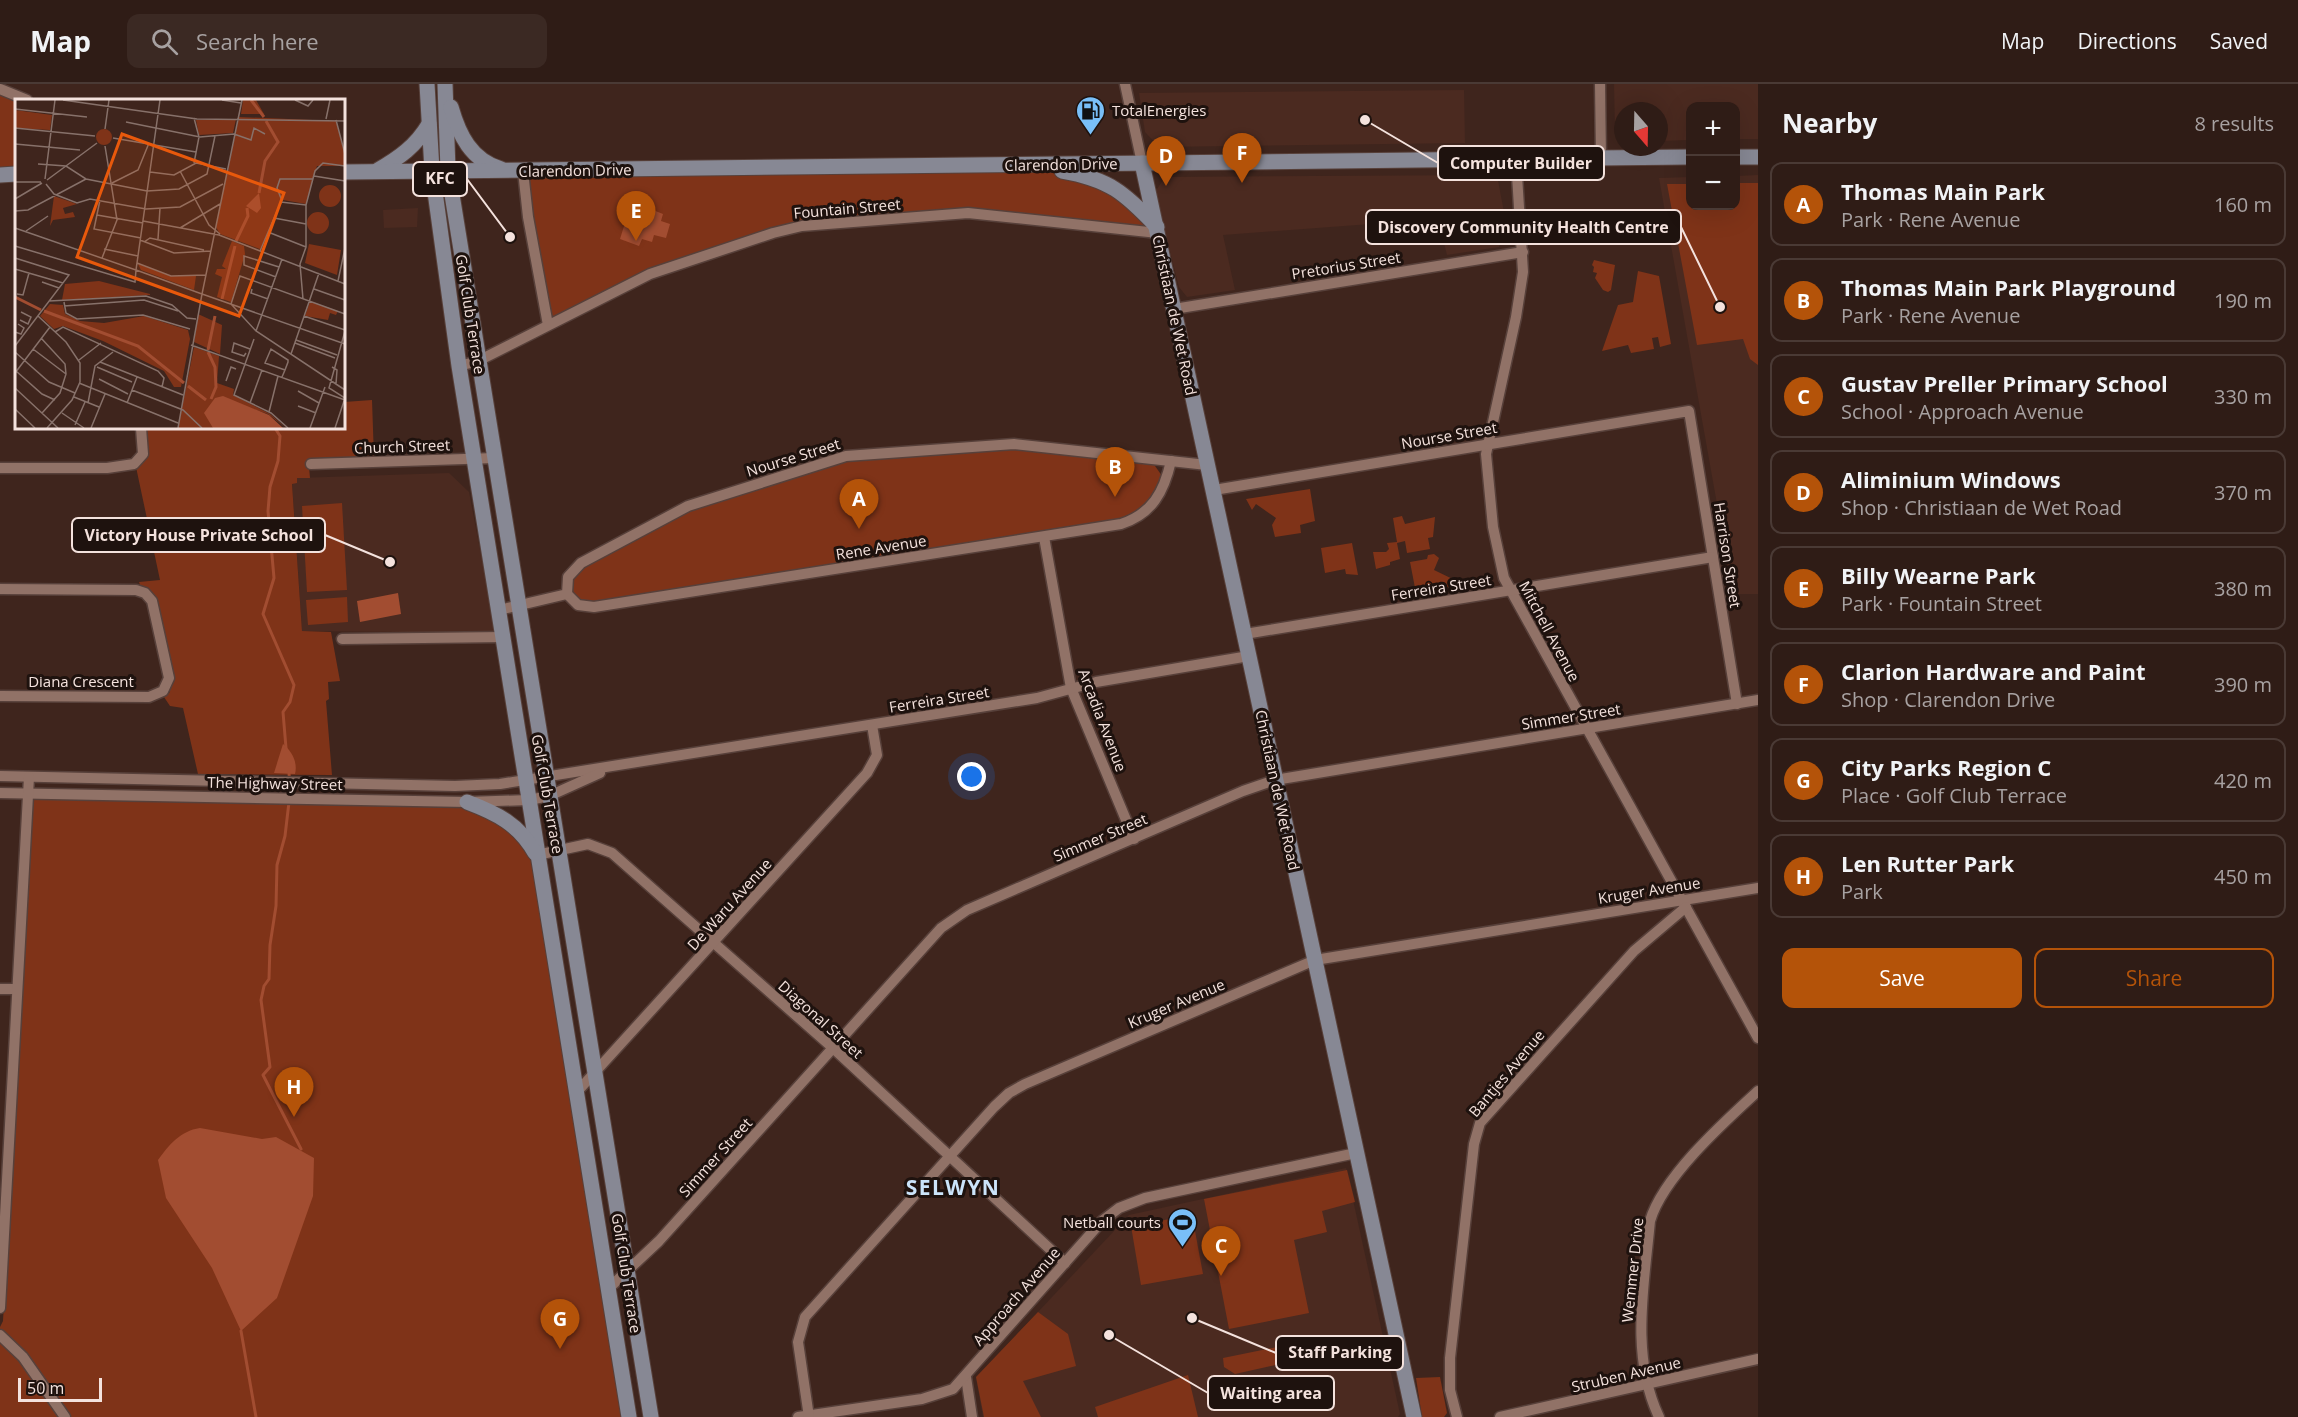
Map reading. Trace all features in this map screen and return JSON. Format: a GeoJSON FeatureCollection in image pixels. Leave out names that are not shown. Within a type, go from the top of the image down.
{"type":"FeatureCollection","features":[{"type":"Feature","properties":{"kind":"street","name":"Golf Club Terrace"},"geometry":{"type":"LineString","coordinates":[[427,84],[432,170],[459,366],[629,1417]]}},
{"type":"Feature","properties":{"kind":"street"},"geometry":{"type":"LineString","coordinates":[[1125,84],[1142,163]]}},
{"type":"Feature","properties":{"kind":"street"},"geometry":{"type":"LineString","coordinates":[[1600,84],[1601,158]]}},
{"type":"Feature","properties":{"kind":"street","name":"Golf Club Terrace"},"geometry":{"type":"LineString","coordinates":[[446,88],[448,170],[651,1417]]}},
{"type":"Feature","properties":{"kind":"street"},"geometry":{"type":"LineString","coordinates":[[446,88],[458,130],[469,147],[487,163],[515,170],[528,217],[548,325]]}},
{"type":"Feature","properties":{"kind":"street"},"geometry":{"type":"LineString","coordinates":[[0,89],[25,99]]}},
{"type":"Feature","properties":{"kind":"street"},"geometry":{"type":"LineString","coordinates":[[375,172],[407,151],[421,137],[429,124]]}},
{"type":"Feature","properties":{"kind":"street","name":"Clarendon Drive"},"geometry":{"type":"LineString","coordinates":[[345,172],[1686,157]]}},
{"type":"Feature","properties":{"kind":"street"},"geometry":{"type":"LineString","coordinates":[[1740,157],[1758,157]]}},
{"type":"Feature","properties":{"kind":"street","name":"Mitchell Avenue"},"geometry":{"type":"LineString","coordinates":[[1516,159],[1523,273],[1516,317],[1488,443],[1486,468],[1493,527],[1510,591],[1758,1038]]}},
{"type":"Feature","properties":{"kind":"street","name":"Christiaan de Wet Road"},"geometry":{"type":"LineString","coordinates":[[1142,163],[1414,1417]]}},
{"type":"Feature","properties":{"kind":"street"},"geometry":{"type":"LineString","coordinates":[[1027,164],[1104,181],[1124,195],[1157,230]]}},
{"type":"Feature","properties":{"kind":"street"},"geometry":{"type":"LineString","coordinates":[[0,175],[15,174]]}},
{"type":"Feature","properties":{"kind":"street","name":"Fountain Street"},"geometry":{"type":"LineString","coordinates":[[459,366],[478,361],[657,271],[773,233],[802,226],[968,213],[1157,230]]}},
{"type":"Feature","properties":{"kind":"street","name":"Pretorius Street"},"geometry":{"type":"LineString","coordinates":[[1174,309],[1523,252]]}},
{"type":"Feature","properties":{"kind":"street","name":"Nourse Street"},"geometry":{"type":"LineString","coordinates":[[1214,490],[1689,411]]}},
{"type":"Feature","properties":{"kind":"street","name":"Harrison Street"},"geometry":{"type":"LineString","coordinates":[[1689,411],[1737,704]]}},
{"type":"Feature","properties":{"kind":"street"},"geometry":{"type":"LineString","coordinates":[[0,468],[116,467],[139,461],[144,445],[141,429]]}},
{"type":"Feature","properties":{"kind":"street","name":"Nourse Street"},"geometry":{"type":"LineString","coordinates":[[567,594],[568,577],[581,563],[676,511],[846,456],[1014,444],[1208,465]]}},
{"type":"Feature","properties":{"kind":"street","name":"Church Street"},"geometry":{"type":"LineString","coordinates":[[311,464],[495,458]]}},
{"type":"Feature","properties":{"kind":"street","name":"Rene Avenue"},"geometry":{"type":"LineString","coordinates":[[567,594],[578,605],[594,607],[1121,524],[1139,517],[1155,501],[1162,489],[1171,461]]}},
{"type":"Feature","properties":{"kind":"street","name":"Arcadia Avenue"},"geometry":{"type":"LineString","coordinates":[[1044,537],[1071,688],[1134,839]]}},
{"type":"Feature","properties":{"kind":"street","name":"Ferreira Street"},"geometry":{"type":"LineString","coordinates":[[1245,634],[1713,557]]}},
{"type":"Feature","properties":{"kind":"street","name":"Diana Crescent"},"geometry":{"type":"LineString","coordinates":[[0,589],[115,589],[145,593],[152,601],[169,678],[163,691],[149,697],[0,696]]}},
{"type":"Feature","properties":{"kind":"street"},"geometry":{"type":"LineString","coordinates":[[499,610],[567,594]]}},
{"type":"Feature","properties":{"kind":"street"},"geometry":{"type":"LineString","coordinates":[[342,639],[504,637]]}},
{"type":"Feature","properties":{"kind":"street","name":"Ferreira Street"},"geometry":{"type":"LineString","coordinates":[[545,777],[1037,698],[1071,688],[1249,656]]}},
{"type":"Feature","properties":{"kind":"street","name":"Simmer Street"},"geometry":{"type":"LineString","coordinates":[[609,1288],[659,1241],[950,920],[967,910],[1243,791],[1275,780],[1758,700]]}},
{"type":"Feature","properties":{"kind":"street","name":"De Waru Avenue"},"geometry":{"type":"LineString","coordinates":[[576,1093],[867,773],[877,755],[873,725]]}},
{"type":"Feature","properties":{"kind":"street","name":"Ferreira Street"},"geometry":{"type":"LineString","coordinates":[[549,796],[597,774],[632,763]]}},
{"type":"Feature","properties":{"kind":"street","name":"The Highway Street"},"geometry":{"type":"LineString","coordinates":[[0,776],[474,786],[545,777]]}},
{"type":"Feature","properties":{"kind":"street"},"geometry":{"type":"LineString","coordinates":[[0,1308],[4,1149],[18,989],[29,777]]}},
{"type":"Feature","properties":{"kind":"street","name":"The Highway Street"},"geometry":{"type":"LineString","coordinates":[[0,793],[466,802],[529,800],[549,796]]}},
{"type":"Feature","properties":{"kind":"street"},"geometry":{"type":"LineString","coordinates":[[466,802],[495,813],[511,823],[526,837],[537,855]]}},
{"type":"Feature","properties":{"kind":"street","name":"Diagonal Street"},"geometry":{"type":"LineString","coordinates":[[537,855],[588,844],[606,849],[833,1048],[947,1157],[1065,1263]]}},
{"type":"Feature","properties":{"kind":"street","name":"Kruger Avenue"},"geometry":{"type":"LineString","coordinates":[[805,1416],[798,1342],[805,1317],[947,1157],[1014,1089],[1315,960],[1684,904],[1758,888]]}},
{"type":"Feature","properties":{"kind":"street","name":"Bantjes Avenue"},"geometry":{"type":"LineString","coordinates":[[1457,1417],[1450,1390],[1450,1358],[1474,1144],[1480,1124],[1634,951],[1684,904]]}},
{"type":"Feature","properties":{"kind":"street"},"geometry":{"type":"LineString","coordinates":[[0,989],[18,989]]}},
{"type":"Feature","properties":{"kind":"street","name":"Wemmer Drive"},"geometry":{"type":"LineString","coordinates":[[1659,1417],[1646,1385],[1641,1338],[1650,1221],[1655,1207],[1670,1184],[1710,1138],[1758,1091]]}},
{"type":"Feature","properties":{"kind":"street","name":"Approach Avenue"},"geometry":{"type":"LineString","coordinates":[[805,1416],[934,1397],[953,1389],[1102,1221],[1130,1203],[1356,1153]]}},
{"type":"Feature","properties":{"kind":"street"},"geometry":{"type":"LineString","coordinates":[[0,1335],[23,1357],[65,1417]]}},
{"type":"Feature","properties":{"kind":"street","name":"Struben Avenue"},"geometry":{"type":"LineString","coordinates":[[1500,1417],[1758,1359]]}},
{"type":"Feature","properties":{"kind":"street"},"geometry":{"type":"LineString","coordinates":[[966,1377],[972,1417]]}},
{"type":"Feature","properties":{"kind":"shaded area"},"geometry":{"type":"Polygon","coordinates":[[[1614,84],[1758,84],[1758,139],[1740,139],[1740,102],[1686,102],[1686,140],[1668,141],[1668,102],[1614,102],[1614,84]]]}},
{"type":"Feature","properties":{"kind":"shaded area"},"geometry":{"type":"Polygon","coordinates":[[[1464,90],[1465,143],[1159,147],[1145,132],[1139,93],[1464,90]]]}},
{"type":"Feature","properties":{"kind":"shaded area"},"geometry":{"type":"Polygon","coordinates":[[[0,93],[15,100],[15,168],[0,169],[0,93]]]}},
{"type":"Feature","properties":{"kind":"shaded area"},"geometry":{"type":"Polygon","coordinates":[[[1038,170],[1074,176],[1105,185],[1151,228],[1006,212],[778,228],[551,320],[531,214],[528,176],[1038,170]]]}},
{"type":"Feature","properties":{"kind":"shaded area"},"geometry":{"type":"Polygon","coordinates":[[[1497,175],[1507,228],[1499,247],[1447,255],[1438,219],[1223,235],[1235,290],[1187,297],[1179,287],[1155,192],[1165,177],[1497,175]]]}},
{"type":"Feature","properties":{"kind":"shaded area"},"geometry":{"type":"Polygon","coordinates":[[[1758,175],[1758,594],[1733,594],[1659,178],[1686,177],[1686,210],[1740,210],[1740,176],[1758,175]]]}},
{"type":"Feature","properties":{"kind":"shaded area"},"geometry":{"type":"Polygon","coordinates":[[[1740,183],[1758,183],[1758,365],[1750,359],[1743,339],[1697,345],[1667,184],[1686,184],[1686,210],[1740,210],[1740,183]]]}},
{"type":"Feature","properties":{"kind":"shaded area"},"geometry":{"type":"Polygon","coordinates":[[[633,197],[654,204],[653,210],[663,214],[661,221],[670,224],[666,238],[654,235],[652,242],[642,239],[639,246],[620,239],[633,197]]]}},
{"type":"Feature","properties":{"kind":"shaded area"},"geometry":{"type":"Polygon","coordinates":[[[418,208],[417,227],[384,228],[383,210],[418,208]]]}},
{"type":"Feature","properties":{"kind":"shaded area"},"geometry":{"type":"Polygon","coordinates":[[[1594,260],[1615,265],[1611,290],[1608,292],[1603,290],[1595,278],[1597,273],[1593,272],[1592,265],[1594,260]]]}},
{"type":"Feature","properties":{"kind":"shaded area"},"geometry":{"type":"Polygon","coordinates":[[[1638,271],[1659,276],[1671,344],[1660,347],[1658,337],[1652,338],[1654,349],[1631,353],[1628,345],[1602,351],[1618,305],[1633,302],[1638,271]]]}},
{"type":"Feature","properties":{"kind":"shaded area"},"geometry":{"type":"Polygon","coordinates":[[[372,400],[374,458],[309,467],[310,478],[297,478],[297,483],[292,484],[302,631],[331,632],[340,681],[328,682],[329,699],[326,701],[332,775],[198,774],[183,708],[170,706],[164,697],[170,692],[151,592],[139,582],[160,580],[136,467],[147,455],[144,429],[345,429],[345,402],[372,400]]]}},
{"type":"Feature","properties":{"kind":"shaded area"},"geometry":{"type":"Polygon","coordinates":[[[1009,448],[1153,463],[1162,476],[1155,492],[1146,504],[1119,520],[644,595],[582,603],[572,595],[574,573],[689,510],[845,460],[1009,448]]]}},
{"type":"Feature","properties":{"kind":"shaded area"},"geometry":{"type":"Polygon","coordinates":[[[449,473],[469,492],[496,633],[302,631],[292,483],[297,483],[297,478],[449,473]]]}},
{"type":"Feature","properties":{"kind":"shaded area"},"geometry":{"type":"Polygon","coordinates":[[[1310,489],[1315,521],[1300,525],[1301,533],[1275,537],[1272,525],[1276,518],[1256,504],[1252,510],[1246,499],[1310,489]]]}},
{"type":"Feature","properties":{"kind":"shaded area"},"geometry":{"type":"Polygon","coordinates":[[[342,503],[347,590],[307,592],[302,506],[342,503]]]}},
{"type":"Feature","properties":{"kind":"shaded area"},"geometry":{"type":"Polygon","coordinates":[[[1402,516],[1405,524],[1435,517],[1433,537],[1428,538],[1430,549],[1407,553],[1405,541],[1397,543],[1400,559],[1376,569],[1373,552],[1386,552],[1389,549],[1387,543],[1397,542],[1393,518],[1402,516]]]}},
{"type":"Feature","properties":{"kind":"shaded area"},"geometry":{"type":"Polygon","coordinates":[[[1352,543],[1358,575],[1346,574],[1345,569],[1325,573],[1321,548],[1352,543]]]}},
{"type":"Feature","properties":{"kind":"shaded area"},"geometry":{"type":"Polygon","coordinates":[[[1434,554],[1439,558],[1434,570],[1463,584],[1416,593],[1410,562],[1427,559],[1428,555],[1434,554]]]}},
{"type":"Feature","properties":{"kind":"shaded area"},"geometry":{"type":"Polygon","coordinates":[[[398,593],[401,614],[360,622],[357,601],[398,593]]]}},
{"type":"Feature","properties":{"kind":"shaded area"},"geometry":{"type":"Polygon","coordinates":[[[347,597],[348,622],[308,625],[306,600],[347,597]]]}},
{"type":"Feature","properties":{"kind":"shaded area"},"geometry":{"type":"Polygon","coordinates":[[[283,744],[294,758],[295,774],[274,773],[283,744]]]}},
{"type":"Feature","properties":{"kind":"shaded area"},"geometry":{"type":"Polygon","coordinates":[[[32,798],[467,806],[494,816],[530,851],[623,1417],[0,1417],[0,1327],[3,1321],[32,798]]]}},
{"type":"Feature","properties":{"kind":"shaded area"},"geometry":{"type":"Polygon","coordinates":[[[200,1128],[262,1139],[276,1137],[314,1158],[313,1196],[277,1298],[241,1331],[212,1268],[166,1198],[158,1160],[181,1135],[200,1128]]]}},
{"type":"Feature","properties":{"kind":"shaded area"},"geometry":{"type":"Polygon","coordinates":[[[1346,1168],[1400,1414],[1398,1417],[983,1417],[976,1378],[1129,1215],[1346,1168]]]}},
{"type":"Feature","properties":{"kind":"shaded area"},"geometry":{"type":"Polygon","coordinates":[[[1347,1170],[1355,1202],[1322,1211],[1327,1232],[1294,1240],[1309,1313],[1229,1329],[1204,1199],[1347,1170]]]}},
{"type":"Feature","properties":{"kind":"shaded area"},"geometry":{"type":"Polygon","coordinates":[[[1192,1215],[1203,1274],[1141,1285],[1131,1226],[1192,1215]]]}},
{"type":"Feature","properties":{"kind":"shaded area"},"geometry":{"type":"Polygon","coordinates":[[[1038,1312],[1068,1334],[1076,1366],[1023,1381],[1041,1417],[984,1417],[976,1377],[1038,1312]]]}},
{"type":"Feature","properties":{"kind":"shaded area"},"geometry":{"type":"Polygon","coordinates":[[[1292,1344],[1293,1355],[1289,1362],[1235,1374],[1224,1367],[1223,1358],[1292,1344]]]}},
{"type":"Feature","properties":{"kind":"shaded area"},"geometry":{"type":"Polygon","coordinates":[[[1188,1375],[1198,1417],[1098,1417],[1095,1407],[1188,1375]]]}},
{"type":"Feature","properties":{"kind":"shaded area"},"geometry":{"type":"Polygon","coordinates":[[[1440,1377],[1447,1413],[1444,1417],[1422,1417],[1416,1378],[1440,1377]]]}},
{"type":"Feature","properties":{"kind":"waterway"},"geometry":{"type":"LineString","coordinates":[[276,429],[280,436],[278,461],[270,487],[268,511],[274,578],[263,614],[294,685],[290,702],[283,712],[286,748]]}},
{"type":"Feature","properties":{"kind":"waterway"},"geometry":{"type":"LineString","coordinates":[[289,772],[290,795]]}},
{"type":"Feature","properties":{"kind":"waterway"},"geometry":{"type":"LineString","coordinates":[[289,802],[285,836],[277,865],[276,906],[270,945],[269,979],[264,986],[261,1000],[270,1067],[263,1075],[301,1149]]}},
{"type":"Feature","properties":{"kind":"waterway"},"geometry":{"type":"LineString","coordinates":[[241,1331],[256,1417]]}},
{"type":"Feature","properties":{"kind":"place","name":"Computer Builder"},"geometry":{"type":"Point","coordinates":[1365,120]}},
{"type":"Feature","properties":{"kind":"place","name":"TotalEnergies"},"geometry":{"type":"Point","coordinates":[1091,136]}},
{"type":"Feature","properties":{"kind":"place","name":"Clarion Hardware and Paint"},"geometry":{"type":"Point","coordinates":[1242,183]}},
{"type":"Feature","properties":{"kind":"place","name":"Aliminium Windows"},"geometry":{"type":"Point","coordinates":[1166,186]}},
{"type":"Feature","properties":{"kind":"place","name":"KFC"},"geometry":{"type":"Point","coordinates":[510,237]}},
{"type":"Feature","properties":{"kind":"place","name":"Billy Wearne Park"},"geometry":{"type":"Point","coordinates":[636,241]}},
{"type":"Feature","properties":{"kind":"place","name":"Discovery Community Health Centre"},"geometry":{"type":"Point","coordinates":[1720,307]}},
{"type":"Feature","properties":{"kind":"place","name":"Thomas Main Park Playground"},"geometry":{"type":"Point","coordinates":[1115,497]}},
{"type":"Feature","properties":{"kind":"place","name":"Thomas Main Park"},"geometry":{"type":"Point","coordinates":[859,529]}},
{"type":"Feature","properties":{"kind":"place","name":"Victory House Private School"},"geometry":{"type":"Point","coordinates":[390,562]}},
{"type":"Feature","properties":{"kind":"place","name":"Len Rutter Park"},"geometry":{"type":"Point","coordinates":[294,1117]}},
{"type":"Feature","properties":{"kind":"place","name":"Netball courts"},"geometry":{"type":"Point","coordinates":[1182,1248]}},
{"type":"Feature","properties":{"kind":"place","name":"Gustav Preller Primary School"},"geometry":{"type":"Point","coordinates":[1221,1276]}},
{"type":"Feature","properties":{"kind":"place","name":"Staff Parking"},"geometry":{"type":"Point","coordinates":[1192,1318]}},
{"type":"Feature","properties":{"kind":"place","name":"Waiting area"},"geometry":{"type":"Point","coordinates":[1109,1335]}},
{"type":"Feature","properties":{"kind":"place","name":"City Parks Region C"},"geometry":{"type":"Point","coordinates":[560,1349]}},
{"type":"Feature","properties":{"kind":"district","name":"SELWYN"},"geometry":{"type":"Point","coordinates":[953,1187]}}]}
